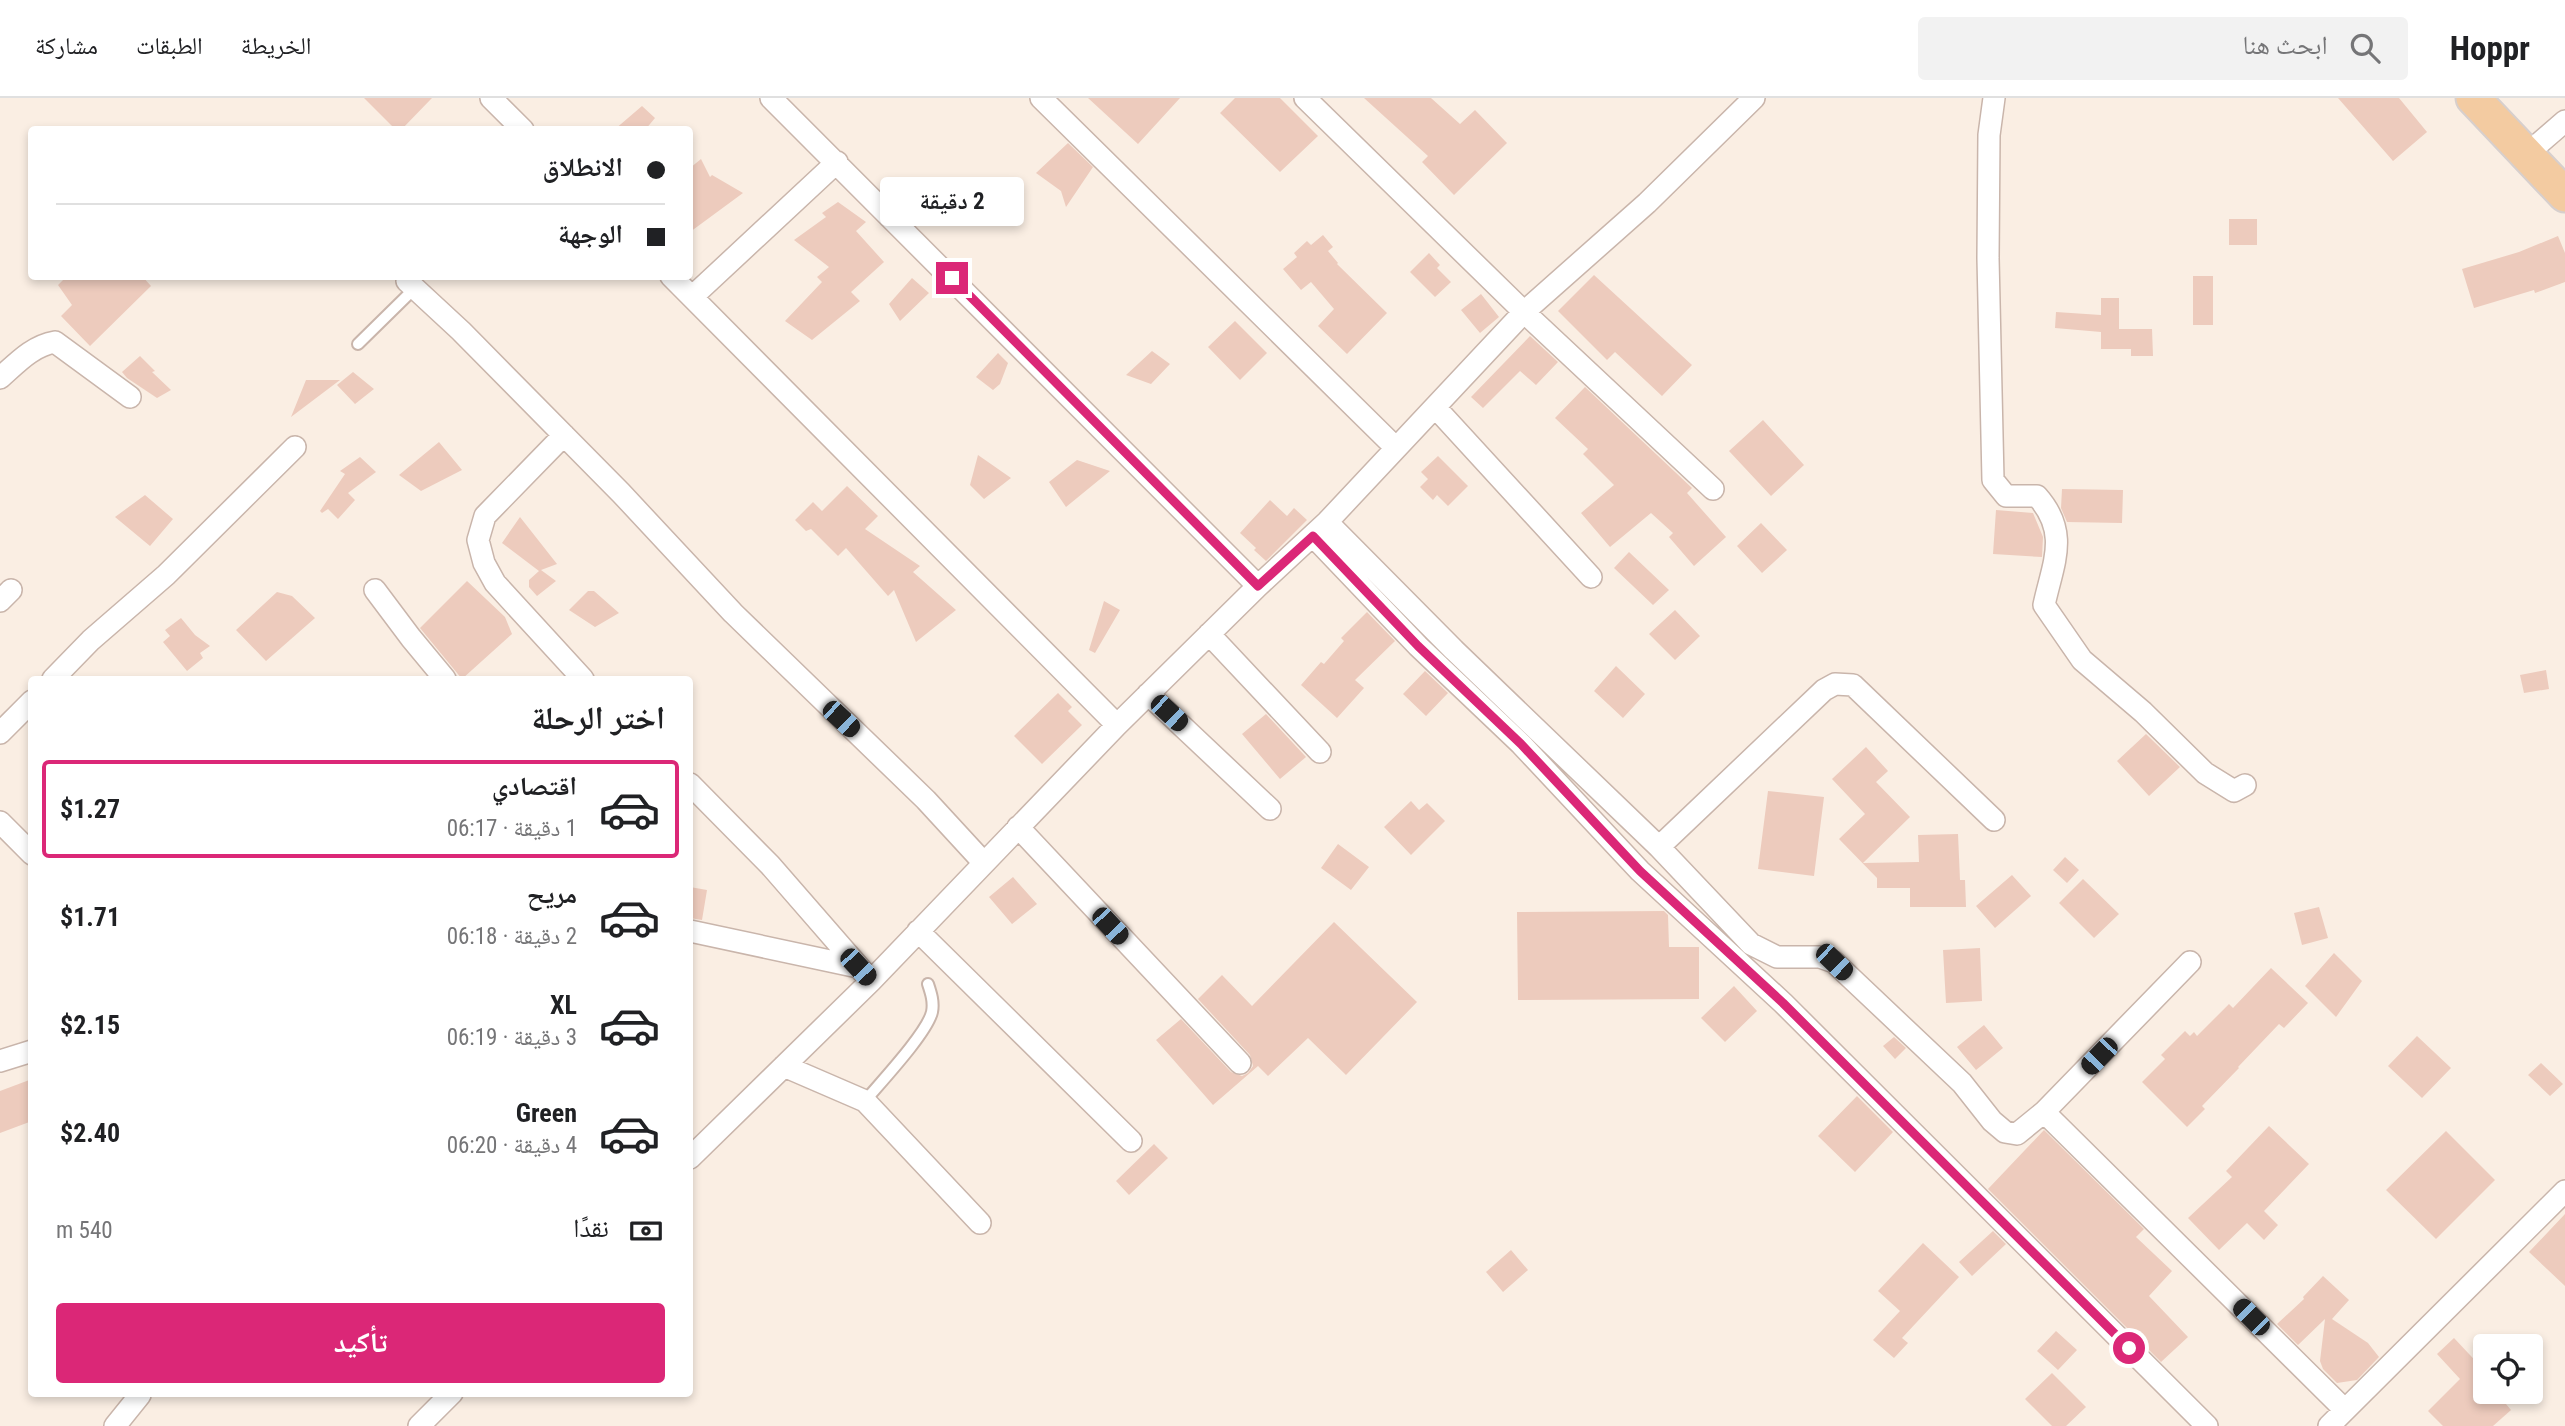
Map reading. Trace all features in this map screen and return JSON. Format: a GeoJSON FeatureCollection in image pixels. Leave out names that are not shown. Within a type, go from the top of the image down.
{"type":"FeatureCollection","features":[{"type":"Feature","properties":{"kind":"main road"},"geometry":{"type":"LineString","coordinates":[[2473,98],[2565,195]]}},
{"type":"Feature","properties":{"kind":"street"},"geometry":{"type":"LineString","coordinates":[[491,98],[519,126]]}},
{"type":"Feature","properties":{"kind":"street"},"geometry":{"type":"LineString","coordinates":[[772,98],[1258,586]]}},
{"type":"Feature","properties":{"kind":"street"},"geometry":{"type":"LineString","coordinates":[[1041,98],[1396,448]]}},
{"type":"Feature","properties":{"kind":"street"},"geometry":{"type":"LineString","coordinates":[[1306,98],[1524,312],[1713,489]]}},
{"type":"Feature","properties":{"kind":"street"},"geometry":{"type":"LineString","coordinates":[[693,1155],[784,1066],[864,974],[918,931],[1117,724],[1320,529],[1524,312],[1647,203],[1754,98]]}},
{"type":"Feature","properties":{"kind":"street"},"geometry":{"type":"LineString","coordinates":[[1994,98],[1989,135],[1988,245],[1993,480],[2006,496],[2037,496],[2051,512],[2059,539],[2044,605],[2082,660],[2143,712],[2205,773],[2234,791],[2245,785]]}},
{"type":"Feature","properties":{"kind":"street"},"geometry":{"type":"LineString","coordinates":[[2528,153],[2565,121]]}},
{"type":"Feature","properties":{"kind":"street"},"geometry":{"type":"LineString","coordinates":[[692,297],[837,162]]}},
{"type":"Feature","properties":{"kind":"street"},"geometry":{"type":"LineString","coordinates":[[675,280],[1117,724]]}},
{"type":"Feature","properties":{"kind":"street"},"geometry":{"type":"LineString","coordinates":[[411,285],[564,435],[733,613],[926,800],[984,863]]}},
{"type":"Feature","properties":{"kind":"street"},"geometry":{"type":"LineString","coordinates":[[0,378],[42,344],[55,342],[130,397]]}},
{"type":"Feature","properties":{"kind":"street"},"geometry":{"type":"LineString","coordinates":[[1435,407],[1591,577]]}},
{"type":"Feature","properties":{"kind":"street"},"geometry":{"type":"LineString","coordinates":[[564,435],[485,516],[478,540],[484,563],[495,583],[580,676]]}},
{"type":"Feature","properties":{"kind":"street"},"geometry":{"type":"LineString","coordinates":[[56,676],[91,640],[166,575],[295,447]]}},
{"type":"Feature","properties":{"kind":"street"},"geometry":{"type":"LineString","coordinates":[[1320,529],[1454,650],[1659,847],[1751,944],[1777,957],[1820,957],[1834,962],[1962,1083],[1992,1121],[2005,1132],[2017,1134],[2044,1112],[2190,962]]}},
{"type":"Feature","properties":{"kind":"street"},"geometry":{"type":"LineString","coordinates":[[1320,529],[1418,646],[1521,744],[1640,871],[1783,1003],[2207,1426]]}},
{"type":"Feature","properties":{"kind":"street"},"geometry":{"type":"LineString","coordinates":[[375,590],[443,676]]}},
{"type":"Feature","properties":{"kind":"street"},"geometry":{"type":"LineString","coordinates":[[1209,634],[1320,752]]}},
{"type":"Feature","properties":{"kind":"street"},"geometry":{"type":"LineString","coordinates":[[1659,847],[1824,690],[1842,683],[1853,685],[1994,820]]}},
{"type":"Feature","properties":{"kind":"street"},"geometry":{"type":"LineString","coordinates":[[1148,694],[1270,809]]}},
{"type":"Feature","properties":{"kind":"street"},"geometry":{"type":"LineString","coordinates":[[0,733],[28,705]]}},
{"type":"Feature","properties":{"kind":"street"},"geometry":{"type":"LineString","coordinates":[[693,787],[770,865],[864,974]]}},
{"type":"Feature","properties":{"kind":"street"},"geometry":{"type":"LineString","coordinates":[[0,822],[28,850]]}},
{"type":"Feature","properties":{"kind":"street"},"geometry":{"type":"LineString","coordinates":[[1018,827],[1240,1063]]}},
{"type":"Feature","properties":{"kind":"street"},"geometry":{"type":"LineString","coordinates":[[918,931],[1131,1141]]}},
{"type":"Feature","properties":{"kind":"street"},"geometry":{"type":"LineString","coordinates":[[693,932],[864,974]]}},
{"type":"Feature","properties":{"kind":"street"},"geometry":{"type":"LineString","coordinates":[[0,1061],[28,1052]]}},
{"type":"Feature","properties":{"kind":"street"},"geometry":{"type":"LineString","coordinates":[[784,1066],[865,1101],[981,1223]]}},
{"type":"Feature","properties":{"kind":"street"},"geometry":{"type":"LineString","coordinates":[[2044,1112],[2345,1410]]}},
{"type":"Feature","properties":{"kind":"street"},"geometry":{"type":"LineString","coordinates":[[2329,1426],[2565,1191]]}},
{"type":"Feature","properties":{"kind":"street"},"geometry":{"type":"LineString","coordinates":[[115,1426],[138,1397]]}},
{"type":"Feature","properties":{"kind":"street"},"geometry":{"type":"LineString","coordinates":[[419,1426],[448,1397]]}},
{"type":"Feature","properties":{"kind":"lane"},"geometry":{"type":"LineString","coordinates":[[358,344],[411,285]]}},
{"type":"Feature","properties":{"kind":"lane"},"geometry":{"type":"LineString","coordinates":[[865,1101],[932,1014],[932,994],[928,984]]}},
{"type":"Feature","properties":{"kind":"building"},"geometry":{"type":"Polygon","coordinates":[[[364,98],[432,98],[405,126],[392,126],[364,98]]]}},
{"type":"Feature","properties":{"kind":"building"},"geometry":{"type":"Polygon","coordinates":[[[1088,98],[1180,98],[1138,144],[1088,98]]]}},
{"type":"Feature","properties":{"kind":"building"},"geometry":{"type":"Polygon","coordinates":[[[1235,98],[1280,98],[1318,136],[1280,172],[1220,113],[1235,98]]]}},
{"type":"Feature","properties":{"kind":"building"},"geometry":{"type":"Polygon","coordinates":[[[1364,98],[1431,98],[1460,124],[1475,110],[1507,143],[1454,195],[1422,162],[1428,156],[1364,98]]]}},
{"type":"Feature","properties":{"kind":"building"},"geometry":{"type":"Polygon","coordinates":[[[2338,98],[2399,98],[2427,132],[2393,161],[2338,98]]]}},
{"type":"Feature","properties":{"kind":"building"},"geometry":{"type":"Polygon","coordinates":[[[642,106],[655,118],[648,126],[619,126],[642,106]]]}},
{"type":"Feature","properties":{"kind":"building"},"geometry":{"type":"Polygon","coordinates":[[[1068,143],[1093,167],[1066,207],[1061,191],[1036,173],[1068,143]]]}},
{"type":"Feature","properties":{"kind":"building"},"geometry":{"type":"Polygon","coordinates":[[[701,159],[710,177],[712,175],[743,193],[693,230],[693,166],[701,159]]]}},
{"type":"Feature","properties":{"kind":"building"},"geometry":{"type":"Polygon","coordinates":[[[838,202],[866,222],[856,231],[884,262],[851,292],[860,301],[812,340],[785,321],[822,282],[817,277],[829,267],[794,240],[826,217],[822,213],[838,202]]]}},
{"type":"Feature","properties":{"kind":"building"},"geometry":{"type":"Polygon","coordinates":[[[2229,219],[2257,219],[2257,245],[2229,245],[2229,219]]]}},
{"type":"Feature","properties":{"kind":"building"},"geometry":{"type":"Polygon","coordinates":[[[1323,235],[1333,247],[1328,251],[1337,264],[1387,313],[1347,354],[1318,326],[1334,309],[1311,282],[1301,290],[1283,269],[1297,257],[1294,253],[1307,241],[1311,245],[1323,235]]]}},
{"type":"Feature","properties":{"kind":"building"},"geometry":{"type":"Polygon","coordinates":[[[2558,236],[2565,253],[2565,282],[2535,293],[2534,290],[2474,308],[2462,269],[2519,252],[2558,236]]]}},
{"type":"Feature","properties":{"kind":"building"},"geometry":{"type":"Polygon","coordinates":[[[1429,253],[1440,265],[1437,268],[1451,282],[1435,297],[1410,272],[1429,253]]]}},
{"type":"Feature","properties":{"kind":"building"},"geometry":{"type":"Polygon","coordinates":[[[1594,275],[1692,365],[1662,396],[1615,352],[1607,360],[1558,311],[1594,275]]]}},
{"type":"Feature","properties":{"kind":"building"},"geometry":{"type":"Polygon","coordinates":[[[2193,276],[2213,276],[2213,325],[2193,325],[2193,276]]]}},
{"type":"Feature","properties":{"kind":"building"},"geometry":{"type":"Polygon","coordinates":[[[912,278],[929,293],[900,321],[889,304],[912,278]]]}},
{"type":"Feature","properties":{"kind":"building"},"geometry":{"type":"Polygon","coordinates":[[[63,280],[146,280],[151,286],[90,346],[61,316],[72,305],[58,285],[63,280]]]}},
{"type":"Feature","properties":{"kind":"building"},"geometry":{"type":"Polygon","coordinates":[[[1481,294],[1499,317],[1480,333],[1461,310],[1481,294]]]}},
{"type":"Feature","properties":{"kind":"building"},"geometry":{"type":"Polygon","coordinates":[[[2101,298],[2119,298],[2119,329],[2152,329],[2153,356],[2131,356],[2131,349],[2101,349],[2101,332],[2055,328],[2056,312],[2101,315],[2101,298]]]}},
{"type":"Feature","properties":{"kind":"building"},"geometry":{"type":"Polygon","coordinates":[[[1235,321],[1267,353],[1240,380],[1208,347],[1235,321]]]}},
{"type":"Feature","properties":{"kind":"building"},"geometry":{"type":"Polygon","coordinates":[[[1530,336],[1558,362],[1536,385],[1520,371],[1483,408],[1471,397],[1530,336]]]}},
{"type":"Feature","properties":{"kind":"building"},"geometry":{"type":"Polygon","coordinates":[[[1152,351],[1170,364],[1151,384],[1126,375],[1152,351]]]}},
{"type":"Feature","properties":{"kind":"building"},"geometry":{"type":"Polygon","coordinates":[[[998,353],[1008,363],[1000,384],[993,390],[976,377],[998,353]]]}},
{"type":"Feature","properties":{"kind":"building"},"geometry":{"type":"Polygon","coordinates":[[[140,356],[171,390],[157,398],[127,378],[122,372],[140,356]]]}},
{"type":"Feature","properties":{"kind":"building"},"geometry":{"type":"Polygon","coordinates":[[[353,372],[374,389],[355,404],[337,385],[353,372]]]}},
{"type":"Feature","properties":{"kind":"building"},"geometry":{"type":"Polygon","coordinates":[[[306,380],[340,380],[291,417],[306,380]]]}},
{"type":"Feature","properties":{"kind":"building"},"geometry":{"type":"Polygon","coordinates":[[[1585,387],[1692,488],[1687,493],[1726,537],[1694,566],[1669,537],[1673,533],[1651,513],[1610,547],[1581,513],[1614,485],[1583,454],[1588,449],[1555,418],[1585,387]]]}},
{"type":"Feature","properties":{"kind":"building"},"geometry":{"type":"Polygon","coordinates":[[[1763,420],[1804,465],[1771,496],[1729,451],[1763,420]]]}},
{"type":"Feature","properties":{"kind":"building"},"geometry":{"type":"Polygon","coordinates":[[[439,442],[462,470],[421,491],[399,475],[439,442]]]}},
{"type":"Feature","properties":{"kind":"building"},"geometry":{"type":"Polygon","coordinates":[[[978,455],[1011,478],[984,499],[970,485],[978,455]]]}},
{"type":"Feature","properties":{"kind":"building"},"geometry":{"type":"Polygon","coordinates":[[[1438,456],[1468,486],[1448,506],[1437,495],[1433,500],[1420,487],[1428,479],[1421,472],[1438,456]]]}},
{"type":"Feature","properties":{"kind":"building"},"geometry":{"type":"Polygon","coordinates":[[[360,457],[376,472],[348,493],[355,500],[338,519],[328,509],[322,513],[320,511],[345,474],[340,471],[360,457]]]}},
{"type":"Feature","properties":{"kind":"building"},"geometry":{"type":"Polygon","coordinates":[[[1077,460],[1110,471],[1066,507],[1049,482],[1077,460]]]}},
{"type":"Feature","properties":{"kind":"building"},"geometry":{"type":"Polygon","coordinates":[[[847,486],[878,516],[865,529],[920,566],[913,572],[956,610],[916,642],[894,590],[888,596],[846,548],[838,556],[811,529],[806,531],[795,520],[813,502],[822,511],[847,486]]]}},
{"type":"Feature","properties":{"kind":"building"},"geometry":{"type":"Polygon","coordinates":[[[2062,489],[2123,490],[2122,523],[2067,522],[2061,508],[2062,489]]]}},
{"type":"Feature","properties":{"kind":"building"},"geometry":{"type":"Polygon","coordinates":[[[145,495],[173,519],[150,546],[115,517],[145,495]]]}},
{"type":"Feature","properties":{"kind":"building"},"geometry":{"type":"Polygon","coordinates":[[[1270,500],[1287,516],[1294,508],[1307,520],[1266,561],[1240,533],[1270,500]]]}},
{"type":"Feature","properties":{"kind":"building"},"geometry":{"type":"Polygon","coordinates":[[[1996,510],[2033,513],[2043,537],[2042,557],[1993,554],[1996,510]]]}},
{"type":"Feature","properties":{"kind":"building"},"geometry":{"type":"Polygon","coordinates":[[[520,517],[557,564],[541,570],[556,581],[537,596],[529,587],[529,580],[539,571],[502,543],[520,517]]]}},
{"type":"Feature","properties":{"kind":"building"},"geometry":{"type":"Polygon","coordinates":[[[1761,523],[1787,550],[1762,573],[1737,546],[1761,523]]]}},
{"type":"Feature","properties":{"kind":"building"},"geometry":{"type":"Polygon","coordinates":[[[1629,552],[1669,590],[1653,605],[1614,568],[1629,552]]]}},
{"type":"Feature","properties":{"kind":"building"},"geometry":{"type":"Polygon","coordinates":[[[467,581],[505,617],[512,634],[465,676],[460,676],[420,628],[467,581]]]}},
{"type":"Feature","properties":{"kind":"building"},"geometry":{"type":"Polygon","coordinates":[[[588,591],[594,591],[619,613],[595,627],[569,610],[588,591]]]}},
{"type":"Feature","properties":{"kind":"building"},"geometry":{"type":"Polygon","coordinates":[[[277,592],[292,596],[315,618],[266,661],[236,630],[277,592]]]}},
{"type":"Feature","properties":{"kind":"building"},"geometry":{"type":"Polygon","coordinates":[[[1104,601],[1120,610],[1095,653],[1089,650],[1104,601]]]}},
{"type":"Feature","properties":{"kind":"building"},"geometry":{"type":"Polygon","coordinates":[[[1675,610],[1700,636],[1675,660],[1649,634],[1675,610]]]}},
{"type":"Feature","properties":{"kind":"building"},"geometry":{"type":"Polygon","coordinates":[[[1367,612],[1395,641],[1355,680],[1364,688],[1337,718],[1301,685],[1321,662],[1324,664],[1344,641],[1341,638],[1367,612]]]}},
{"type":"Feature","properties":{"kind":"building"},"geometry":{"type":"Polygon","coordinates":[[[181,618],[195,635],[210,646],[200,653],[203,658],[187,671],[163,642],[170,636],[165,630],[181,618]]]}},
{"type":"Feature","properties":{"kind":"building"},"geometry":{"type":"Polygon","coordinates":[[[1616,666],[1645,694],[1623,718],[1594,691],[1616,666]]]}},
{"type":"Feature","properties":{"kind":"building"},"geometry":{"type":"Polygon","coordinates":[[[2546,670],[2549,689],[2524,693],[2520,675],[2546,670]]]}},
{"type":"Feature","properties":{"kind":"building"},"geometry":{"type":"Polygon","coordinates":[[[1425,671],[1448,693],[1426,716],[1403,694],[1425,671]]]}},
{"type":"Feature","properties":{"kind":"building"},"geometry":{"type":"Polygon","coordinates":[[[1058,693],[1072,707],[1068,711],[1082,725],[1042,764],[1014,736],[1058,693]]]}},
{"type":"Feature","properties":{"kind":"building"},"geometry":{"type":"Polygon","coordinates":[[[1266,714],[1306,757],[1280,779],[1242,734],[1266,714]]]}},
{"type":"Feature","properties":{"kind":"building"},"geometry":{"type":"Polygon","coordinates":[[[2146,734],[2180,767],[2149,796],[2117,761],[2146,734]]]}},
{"type":"Feature","properties":{"kind":"building"},"geometry":{"type":"Polygon","coordinates":[[[1866,747],[1888,771],[1876,782],[1910,817],[1863,863],[1919,862],[1918,835],[1958,834],[1960,880],[1965,880],[1966,907],[1910,907],[1910,888],[1877,888],[1877,878],[1839,839],[1865,814],[1832,779],[1866,747]]]}},
{"type":"Feature","properties":{"kind":"building"},"geometry":{"type":"Polygon","coordinates":[[[1768,791],[1824,797],[1814,876],[1758,869],[1768,791]]]}},
{"type":"Feature","properties":{"kind":"building"},"geometry":{"type":"Polygon","coordinates":[[[1411,801],[1419,810],[1427,803],[1445,821],[1411,855],[1384,827],[1411,801]]]}},
{"type":"Feature","properties":{"kind":"building"},"geometry":{"type":"Polygon","coordinates":[[[1338,844],[1369,867],[1351,890],[1321,868],[1338,844]]]}},
{"type":"Feature","properties":{"kind":"building"},"geometry":{"type":"Polygon","coordinates":[[[2065,857],[2079,870],[2067,883],[2053,870],[2065,857]]]}},
{"type":"Feature","properties":{"kind":"building"},"geometry":{"type":"Polygon","coordinates":[[[2012,875],[2031,896],[1995,928],[1976,906],[2012,875]]]}},
{"type":"Feature","properties":{"kind":"building"},"geometry":{"type":"Polygon","coordinates":[[[1013,877],[1037,904],[1012,924],[989,897],[1013,877]]]}},
{"type":"Feature","properties":{"kind":"building"},"geometry":{"type":"Polygon","coordinates":[[[2083,879],[2119,914],[2094,938],[2059,903],[2083,879]]]}},
{"type":"Feature","properties":{"kind":"building"},"geometry":{"type":"Polygon","coordinates":[[[693,888],[707,890],[702,920],[693,918],[693,888]]]}},
{"type":"Feature","properties":{"kind":"building"},"geometry":{"type":"Polygon","coordinates":[[[2319,907],[2328,938],[2302,945],[2294,913],[2319,907]]]}},
{"type":"Feature","properties":{"kind":"building"},"geometry":{"type":"Polygon","coordinates":[[[1664,911],[1668,915],[1669,947],[1699,947],[1699,999],[1518,1000],[1517,912],[1664,911]]]}},
{"type":"Feature","properties":{"kind":"building"},"geometry":{"type":"Polygon","coordinates":[[[1334,922],[1417,1002],[1346,1075],[1308,1038],[1268,1076],[1258,1066],[1213,1105],[1156,1040],[1181,1019],[1231,1072],[1242,1076],[1248,1073],[1253,1066],[1250,1055],[1198,999],[1222,975],[1252,1006],[1334,922]]]}},
{"type":"Feature","properties":{"kind":"building"},"geometry":{"type":"Polygon","coordinates":[[[1980,948],[1982,1001],[1946,1003],[1943,950],[1980,948]]]}},
{"type":"Feature","properties":{"kind":"building"},"geometry":{"type":"Polygon","coordinates":[[[2334,953],[2362,981],[2336,1017],[2305,986],[2334,953]]]}},
{"type":"Feature","properties":{"kind":"building"},"geometry":{"type":"Polygon","coordinates":[[[2271,968],[2308,1003],[2284,1028],[2279,1024],[2202,1106],[2205,1109],[2187,1127],[2142,1082],[2165,1059],[2161,1055],[2185,1031],[2190,1036],[2194,1032],[2197,1036],[2229,1004],[2233,1008],[2271,968]]]}},
{"type":"Feature","properties":{"kind":"building"},"geometry":{"type":"Polygon","coordinates":[[[1734,986],[1757,1011],[1725,1042],[1701,1018],[1734,986]]]}},
{"type":"Feature","properties":{"kind":"building"},"geometry":{"type":"Polygon","coordinates":[[[1984,1025],[2003,1048],[1976,1070],[1957,1047],[1984,1025]]]}},
{"type":"Feature","properties":{"kind":"building"},"geometry":{"type":"Polygon","coordinates":[[[2417,1036],[2451,1068],[2422,1098],[2388,1066],[2417,1036]]]}},
{"type":"Feature","properties":{"kind":"building"},"geometry":{"type":"Polygon","coordinates":[[[1894,1037],[1906,1048],[1895,1059],[1883,1046],[1894,1037]]]}},
{"type":"Feature","properties":{"kind":"building"},"geometry":{"type":"Polygon","coordinates":[[[2541,1063],[2563,1084],[2550,1096],[2528,1075],[2541,1063]]]}},
{"type":"Feature","properties":{"kind":"building"},"geometry":{"type":"Polygon","coordinates":[[[28,1080],[28,1122],[0,1133],[0,1091],[28,1080]]]}},
{"type":"Feature","properties":{"kind":"building"},"geometry":{"type":"Polygon","coordinates":[[[1857,1096],[1893,1132],[1855,1172],[1818,1136],[1857,1096]]]}},
{"type":"Feature","properties":{"kind":"building"},"geometry":{"type":"Polygon","coordinates":[[[2269,1126],[2309,1164],[2264,1211],[2278,1225],[2264,1240],[2247,1223],[2219,1250],[2188,1218],[2232,1177],[2226,1171],[2269,1126]]]}},
{"type":"Feature","properties":{"kind":"building"},"geometry":{"type":"Polygon","coordinates":[[[2044,1130],[2144,1229],[2136,1237],[2172,1271],[2149,1296],[2188,1337],[2161,1362],[1988,1189],[2044,1130]]]}},
{"type":"Feature","properties":{"kind":"building"},"geometry":{"type":"Polygon","coordinates":[[[2446,1131],[2495,1180],[2436,1239],[2386,1190],[2446,1131]]]}},
{"type":"Feature","properties":{"kind":"building"},"geometry":{"type":"Polygon","coordinates":[[[1154,1144],[1168,1158],[1129,1195],[1116,1181],[1154,1144]]]}},
{"type":"Feature","properties":{"kind":"building"},"geometry":{"type":"Polygon","coordinates":[[[2565,1214],[2565,1286],[2529,1252],[2565,1214]]]}},
{"type":"Feature","properties":{"kind":"building"},"geometry":{"type":"Polygon","coordinates":[[[1993,1231],[2006,1244],[1972,1276],[1959,1262],[1993,1231]]]}},
{"type":"Feature","properties":{"kind":"building"},"geometry":{"type":"Polygon","coordinates":[[[1923,1243],[1959,1277],[1902,1338],[1908,1343],[1894,1358],[1873,1340],[1900,1311],[1878,1291],[1923,1243]]]}},
{"type":"Feature","properties":{"kind":"building"},"geometry":{"type":"Polygon","coordinates":[[[1511,1250],[1528,1270],[1503,1292],[1486,1272],[1511,1250]]]}},
{"type":"Feature","properties":{"kind":"building"},"geometry":{"type":"Polygon","coordinates":[[[2323,1276],[2349,1300],[2332,1319],[2368,1343],[2379,1357],[2357,1380],[2337,1383],[2323,1369],[2320,1361],[2325,1319],[2298,1345],[2277,1324],[2304,1299],[2323,1276]]]}},
{"type":"Feature","properties":{"kind":"building"},"geometry":{"type":"Polygon","coordinates":[[[2056,1331],[2077,1350],[2058,1370],[2037,1351],[2056,1331]]]}},
{"type":"Feature","properties":{"kind":"building"},"geometry":{"type":"Polygon","coordinates":[[[2454,1338],[2473,1358],[2473,1404],[2506,1404],[2511,1410],[2493,1426],[2443,1426],[2428,1411],[2460,1379],[2437,1354],[2454,1338]]]}},
{"type":"Feature","properties":{"kind":"building"},"geometry":{"type":"Polygon","coordinates":[[[2052,1373],[2086,1407],[2066,1426],[2052,1426],[2025,1399],[2052,1373]]]}},
{"type":"Feature","properties":{"kind":"route"},"geometry":{"type":"LineString","coordinates":[[952,278],[1258,586],[1313,536],[1418,646],[1521,744],[1640,871],[1783,1003],[2129,1348]]}}]}
